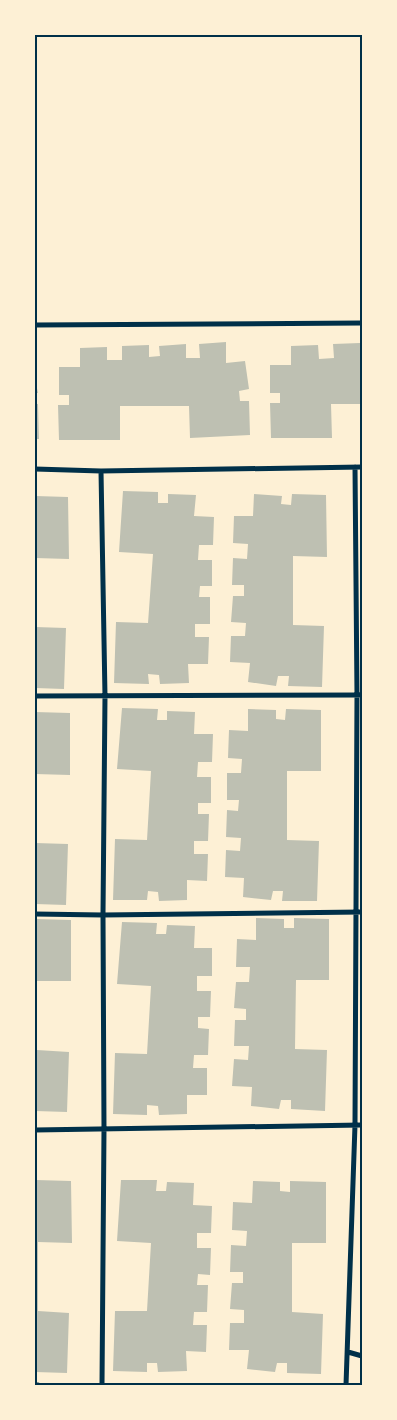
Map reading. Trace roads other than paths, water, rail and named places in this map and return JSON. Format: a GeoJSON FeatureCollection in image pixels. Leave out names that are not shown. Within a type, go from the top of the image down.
{"type":"FeatureCollection","features":[{"type":"Feature","properties":{"kind":"street"},"geometry":{"type":"LineString","coordinates":[[35,325],[362,322]]}},
{"type":"Feature","properties":{"kind":"street"},"geometry":{"type":"LineString","coordinates":[[346,1385],[355,1125],[355,912],[360,695],[355,467]]}},
{"type":"Feature","properties":{"kind":"street"},"geometry":{"type":"LineString","coordinates":[[35,469],[362,467]]}},
{"type":"Feature","properties":{"kind":"street"},"geometry":{"type":"LineString","coordinates":[[101,470],[105,696],[102,1385]]}},
{"type":"Feature","properties":{"kind":"street"},"geometry":{"type":"LineString","coordinates":[[35,696],[360,695]]}},
{"type":"Feature","properties":{"kind":"street"},"geometry":{"type":"LineString","coordinates":[[35,914],[362,912]]}},
{"type":"Feature","properties":{"kind":"street"},"geometry":{"type":"LineString","coordinates":[[35,1130],[362,1125]]}},
{"type":"Feature","properties":{"kind":"street"},"geometry":{"type":"LineString","coordinates":[[348,1352],[362,1356]]}}]}
